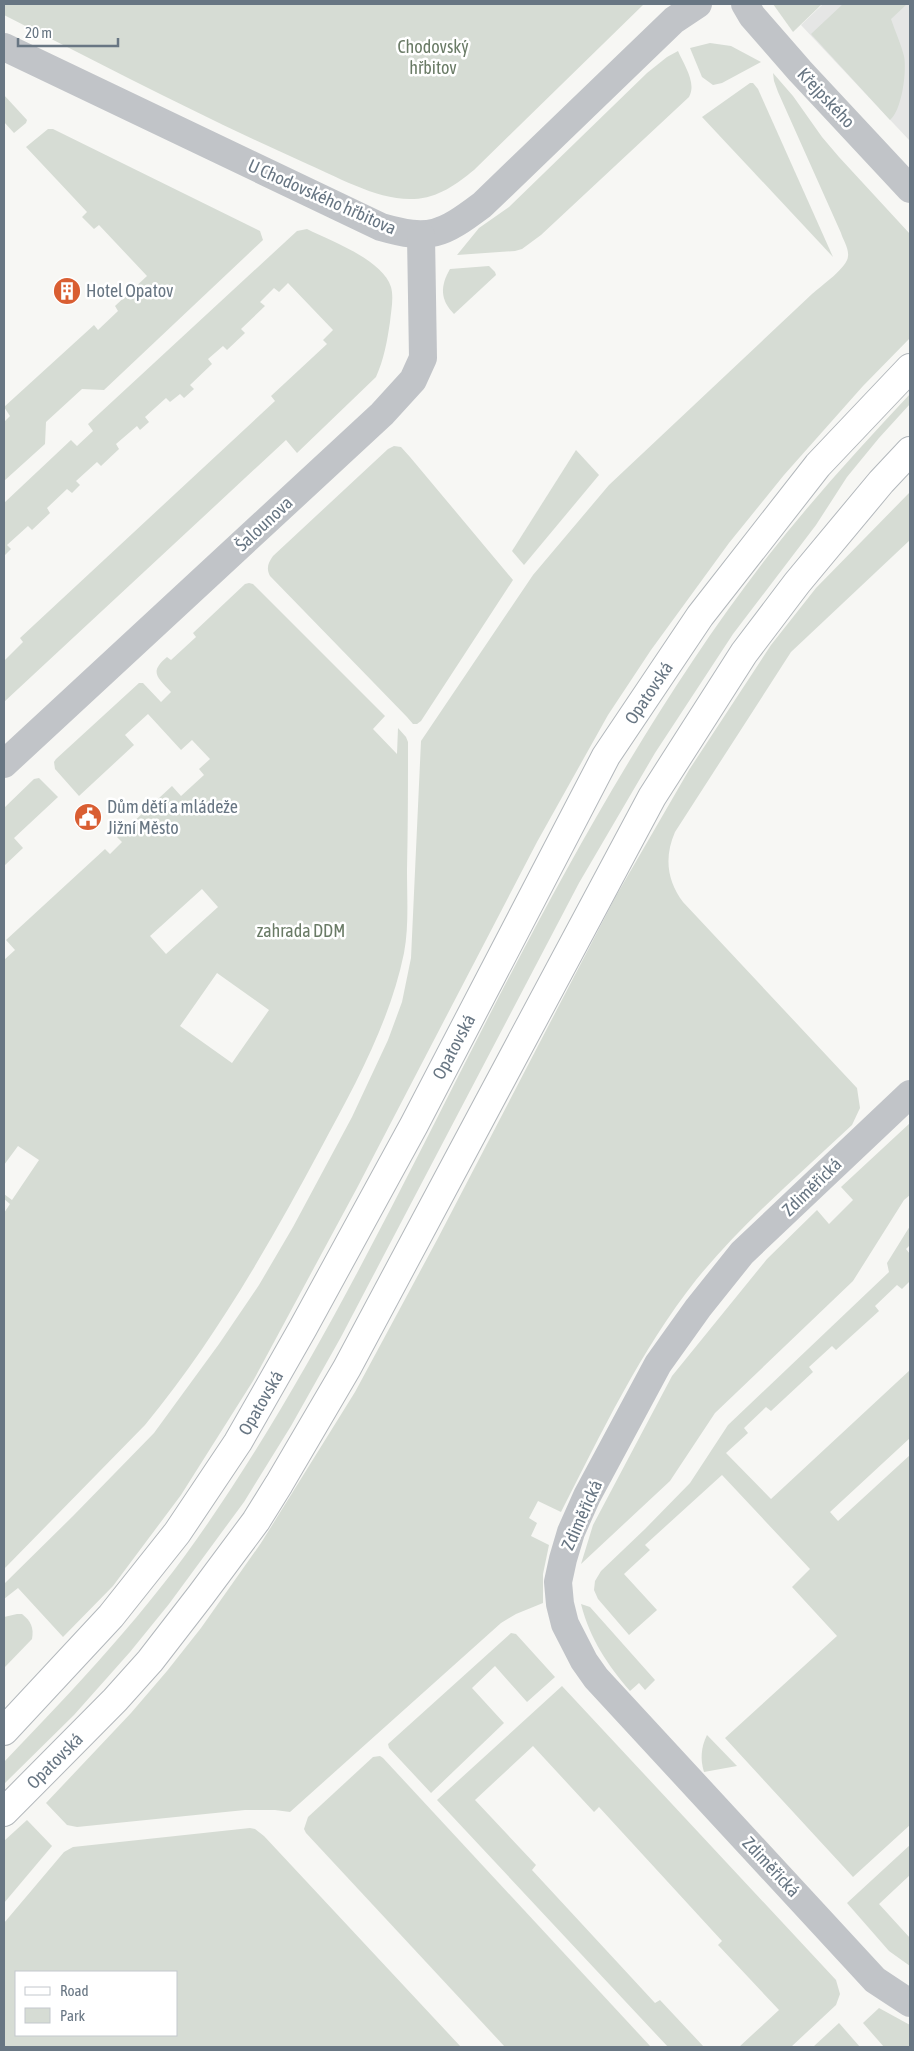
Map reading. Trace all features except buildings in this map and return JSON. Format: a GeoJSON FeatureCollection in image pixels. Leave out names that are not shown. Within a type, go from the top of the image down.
{"type":"FeatureCollection","features":[{"type":"Feature","properties":{"kind":"main road","name":"Opatovská"},"geometry":{"type":"LineString","coordinates":[[4,1731],[111,1616],[177,1533],[238,1442],[303,1328],[414,1124],[606,756],[700,616],[812,473],[910,368]]}},
{"type":"Feature","properties":{"kind":"main road","name":"Opatovská"},"geometry":{"type":"LineString","coordinates":[[4,1812],[72,1745],[150,1660],[256,1521],[302,1447],[347,1368],[652,797],[750,645],[797,583],[881,482],[910,451]]}},
{"type":"Feature","properties":{"kind":"street","name":"U Chodovského hřbitova"},"geometry":{"type":"LineString","coordinates":[[4,47],[381,227],[421,236],[441,231],[462,220],[482,205],[674,20],[698,4]]}},
{"type":"Feature","properties":{"kind":"street","name":"Křejpského"},"geometry":{"type":"LineString","coordinates":[[745,4],[752,16],[800,71],[910,189]]}},
{"type":"Feature","properties":{"kind":"street","name":"Šalounova"},"geometry":{"type":"LineString","coordinates":[[4,764],[382,414],[413,380],[423,358],[421,236]]}},
{"type":"Feature","properties":{"kind":"street","name":"Zdiměřická"},"geometry":{"type":"LineString","coordinates":[[910,1094],[742,1253],[669,1348],[658,1364],[579,1514],[565,1550],[558,1582],[560,1604],[565,1624],[584,1661],[596,1678],[875,1980],[910,2003]]}},
{"type":"Feature","properties":{"kind":"shaded area"},"geometry":{"type":"Polygon","coordinates":[[[823,4],[910,4],[910,141],[801,25],[823,4]]]}},
{"type":"Feature","properties":{"kind":"green space","name":"Chodovský hřbitov"},"geometry":{"type":"Polygon","coordinates":[[[4,4],[644,4],[474,170],[454,185],[439,193],[423,198],[400,199],[357,186],[228,127],[4,15],[4,4]]]}},
{"type":"Feature","properties":{"kind":"green space"},"geometry":{"type":"Polygon","coordinates":[[[773,4],[820,4],[821,5],[793,32],[773,4]]]}},
{"type":"Feature","properties":{"kind":"green space"},"geometry":{"type":"Polygon","coordinates":[[[843,4],[907,4],[891,19],[904,56],[905,71],[903,90],[898,108],[890,120],[811,34],[843,4]]]}},
{"type":"Feature","properties":{"kind":"green space"},"geometry":{"type":"Polygon","coordinates":[[[710,43],[731,46],[761,62],[722,83],[713,85],[702,77],[690,48],[710,43]]]}},
{"type":"Feature","properties":{"kind":"green space"},"geometry":{"type":"Polygon","coordinates":[[[678,51],[691,80],[692,86],[689,97],[541,235],[522,249],[515,251],[457,255],[479,228],[509,207],[647,73],[678,51]]]}},
{"type":"Feature","properties":{"kind":"green space"},"geometry":{"type":"Polygon","coordinates":[[[773,73],[793,96],[822,137],[839,157],[910,234],[910,338],[863,386],[784,475],[729,543],[651,650],[608,715],[537,842],[357,1188],[253,1381],[181,1495],[113,1586],[63,1637],[18,1588],[4,1599],[4,1584],[154,1433],[219,1344],[259,1285],[293,1227],[352,1117],[388,1040],[402,1002],[411,958],[421,741],[533,575],[609,485],[833,276],[847,260],[846,244],[778,92],[773,73]]]}},
{"type":"Feature","properties":{"kind":"green space"},"geometry":{"type":"Polygon","coordinates":[[[750,83],[753,83],[758,89],[833,257],[702,117],[750,83]]]}},
{"type":"Feature","properties":{"kind":"green space"},"geometry":{"type":"Polygon","coordinates":[[[4,95],[27,120],[14,133],[4,122],[4,95]]]}},
{"type":"Feature","properties":{"kind":"green space"},"geometry":{"type":"Polygon","coordinates":[[[48,129],[53,129],[260,231],[263,240],[104,390],[82,389],[46,422],[45,444],[4,481],[4,422],[10,416],[4,407],[94,325],[98,330],[118,311],[115,306],[147,276],[99,225],[94,229],[82,217],[87,212],[26,147],[48,129]]]}},
{"type":"Feature","properties":{"kind":"green space"},"geometry":{"type":"Polygon","coordinates":[[[307,229],[355,252],[367,260],[386,277],[391,287],[392,300],[389,329],[383,357],[376,377],[297,453],[286,440],[4,702],[4,661],[23,642],[20,638],[275,401],[271,396],[327,344],[323,340],[333,330],[288,283],[279,292],[274,288],[260,302],[265,306],[241,329],[245,333],[227,350],[223,346],[208,359],[212,364],[190,385],[194,389],[184,398],[180,394],[170,402],[166,398],[145,417],[149,422],[140,430],[137,426],[116,444],[119,449],[101,466],[97,462],[76,481],[80,485],[72,493],[67,489],[47,508],[50,513],[32,530],[28,526],[7,545],[11,549],[4,556],[4,503],[71,440],[77,446],[93,431],[88,424],[297,231],[307,229]]]}},
{"type":"Feature","properties":{"kind":"green space"},"geometry":{"type":"Polygon","coordinates":[[[489,266],[496,275],[454,314],[449,309],[443,293],[444,281],[450,269],[489,266]]]}},
{"type":"Feature","properties":{"kind":"green space"},"geometry":{"type":"Polygon","coordinates":[[[910,394],[910,404],[847,477],[816,525],[733,634],[655,753],[579,883],[341,1337],[291,1426],[244,1502],[169,1604],[130,1652],[74,1715],[4,1784],[4,1762],[85,1676],[162,1586],[208,1523],[259,1445],[351,1283],[567,869],[637,748],[687,670],[768,556],[873,433],[910,394]]]}},
{"type":"Feature","properties":{"kind":"green space"},"geometry":{"type":"Polygon","coordinates":[[[394,446],[401,447],[410,457],[513,580],[421,721],[417,724],[413,724],[270,576],[268,570],[273,556],[388,449],[394,446]]]}},
{"type":"Feature","properties":{"kind":"green space"},"geometry":{"type":"Polygon","coordinates":[[[576,450],[599,475],[524,565],[512,551],[576,450]]]}},
{"type":"Feature","properties":{"kind":"green space"},"geometry":{"type":"Polygon","coordinates":[[[910,492],[910,540],[791,652],[675,832],[668,860],[673,886],[683,902],[857,1088],[860,1108],[852,1125],[752,1219],[696,1280],[639,1364],[561,1512],[538,1501],[529,1518],[537,1523],[531,1536],[549,1545],[543,1574],[543,1603],[516,1614],[501,1623],[290,1812],[245,1810],[77,1827],[67,1825],[46,1803],[131,1713],[201,1628],[261,1543],[355,1392],[438,1238],[616,896],[689,770],[771,645],[816,588],[910,492]]]}},
{"type":"Feature","properties":{"kind":"green space","name":"zahrada DDM"},"geometry":{"type":"Polygon","coordinates":[[[245,584],[253,584],[385,716],[373,729],[397,754],[398,728],[408,742],[407,922],[406,943],[398,979],[370,1054],[346,1102],[261,1256],[218,1326],[171,1393],[145,1425],[4,1569],[4,1213],[10,1204],[4,1199],[4,1194],[12,1200],[39,1160],[18,1146],[4,1165],[4,960],[15,950],[6,940],[105,849],[110,854],[122,842],[117,837],[172,786],[181,796],[204,775],[199,769],[210,759],[192,740],[181,750],[148,714],[125,735],[134,745],[79,796],[55,769],[54,762],[139,683],[143,683],[161,702],[171,692],[157,674],[161,662],[167,657],[171,660],[196,637],[193,633],[245,584]],[[202,889],[150,936],[166,954],[218,907],[202,889]],[[217,973],[180,1026],[232,1063],[269,1010],[217,973]]]}},
{"type":"Feature","properties":{"kind":"green space"},"geometry":{"type":"Polygon","coordinates":[[[39,778],[58,797],[14,838],[23,848],[4,866],[4,808],[34,779],[39,778]]]}},
{"type":"Feature","properties":{"kind":"green space"},"geometry":{"type":"Polygon","coordinates":[[[910,1123],[910,1195],[904,1200],[853,1281],[715,1413],[670,1481],[581,1564],[593,1525],[672,1376],[767,1259],[817,1210],[829,1224],[853,1200],[841,1187],[910,1123]]]}},
{"type":"Feature","properties":{"kind":"green space"},"geometry":{"type":"Polygon","coordinates":[[[910,1226],[910,1245],[906,1249],[910,1254],[910,1281],[902,1289],[897,1285],[875,1306],[879,1311],[836,1350],[832,1346],[809,1367],[813,1372],[771,1411],[766,1407],[744,1428],[748,1433],[726,1453],[771,1499],[910,1370],[910,1438],[830,1512],[838,1521],[910,1455],[910,1825],[853,1877],[725,1738],[837,1636],[792,1587],[810,1569],[722,1475],[645,1545],[650,1550],[624,1574],[657,1610],[629,1635],[598,1599],[594,1590],[595,1581],[601,1571],[690,1483],[728,1425],[889,1272],[887,1263],[910,1226]]]}},
{"type":"Feature","properties":{"kind":"green space"},"geometry":{"type":"Polygon","coordinates":[[[581,1604],[590,1607],[655,1680],[645,1690],[639,1683],[630,1691],[614,1671],[594,1640],[581,1604]]]}},
{"type":"Feature","properties":{"kind":"green space"},"geometry":{"type":"Polygon","coordinates":[[[22,1614],[30,1622],[33,1631],[32,1639],[4,1668],[4,1617],[22,1614]]]}},
{"type":"Feature","properties":{"kind":"green space"},"geometry":{"type":"Polygon","coordinates":[[[511,1633],[516,1634],[555,1677],[527,1702],[495,1666],[472,1688],[504,1723],[431,1793],[389,1748],[388,1744],[511,1633]]]}},
{"type":"Feature","properties":{"kind":"green space"},"geometry":{"type":"Polygon","coordinates":[[[562,1686],[836,1980],[840,1994],[836,2005],[791,2047],[739,2047],[779,2010],[718,1945],[722,1941],[599,1807],[594,1812],[533,1746],[475,1800],[536,1865],[532,1870],[655,2003],[660,2000],[704,2047],[668,2047],[437,1800],[562,1686]]]}},
{"type":"Feature","properties":{"kind":"green space"},"geometry":{"type":"Polygon","coordinates":[[[707,1735],[737,1766],[704,1772],[702,1753],[707,1735]]]}},
{"type":"Feature","properties":{"kind":"green space"},"geometry":{"type":"Polygon","coordinates":[[[380,1756],[651,2047],[505,2047],[304,1829],[308,1817],[373,1757],[380,1756]]]}},
{"type":"Feature","properties":{"kind":"green space"},"geometry":{"type":"Polygon","coordinates":[[[27,1820],[52,1846],[4,1903],[4,1841],[27,1820]]]}},
{"type":"Feature","properties":{"kind":"green space"},"geometry":{"type":"Polygon","coordinates":[[[255,1829],[264,1836],[461,2047],[4,2047],[4,1923],[64,1852],[73,1847],[255,1829]]]}},
{"type":"Feature","properties":{"kind":"green space"},"geometry":{"type":"Polygon","coordinates":[[[910,1845],[910,1875],[879,1904],[910,1938],[910,1966],[889,1951],[847,1903],[910,1845]]]}},
{"type":"Feature","properties":{"kind":"green space"},"geometry":{"type":"Polygon","coordinates":[[[879,2008],[910,2025],[910,2047],[884,2047],[863,2023],[879,2008]]]}},
{"type":"Feature","properties":{"kind":"green space"},"geometry":{"type":"Polygon","coordinates":[[[839,2023],[860,2047],[813,2047],[839,2023]]]}},
{"type":"Feature","properties":{"kind":"place","name":"Hotel Opatov"},"geometry":{"type":"Point","coordinates":[67,291]}},
{"type":"Feature","properties":{"kind":"place","name":"Dům dětí a mládeže Jižní Město"},"geometry":{"type":"Point","coordinates":[88,817]}}]}
